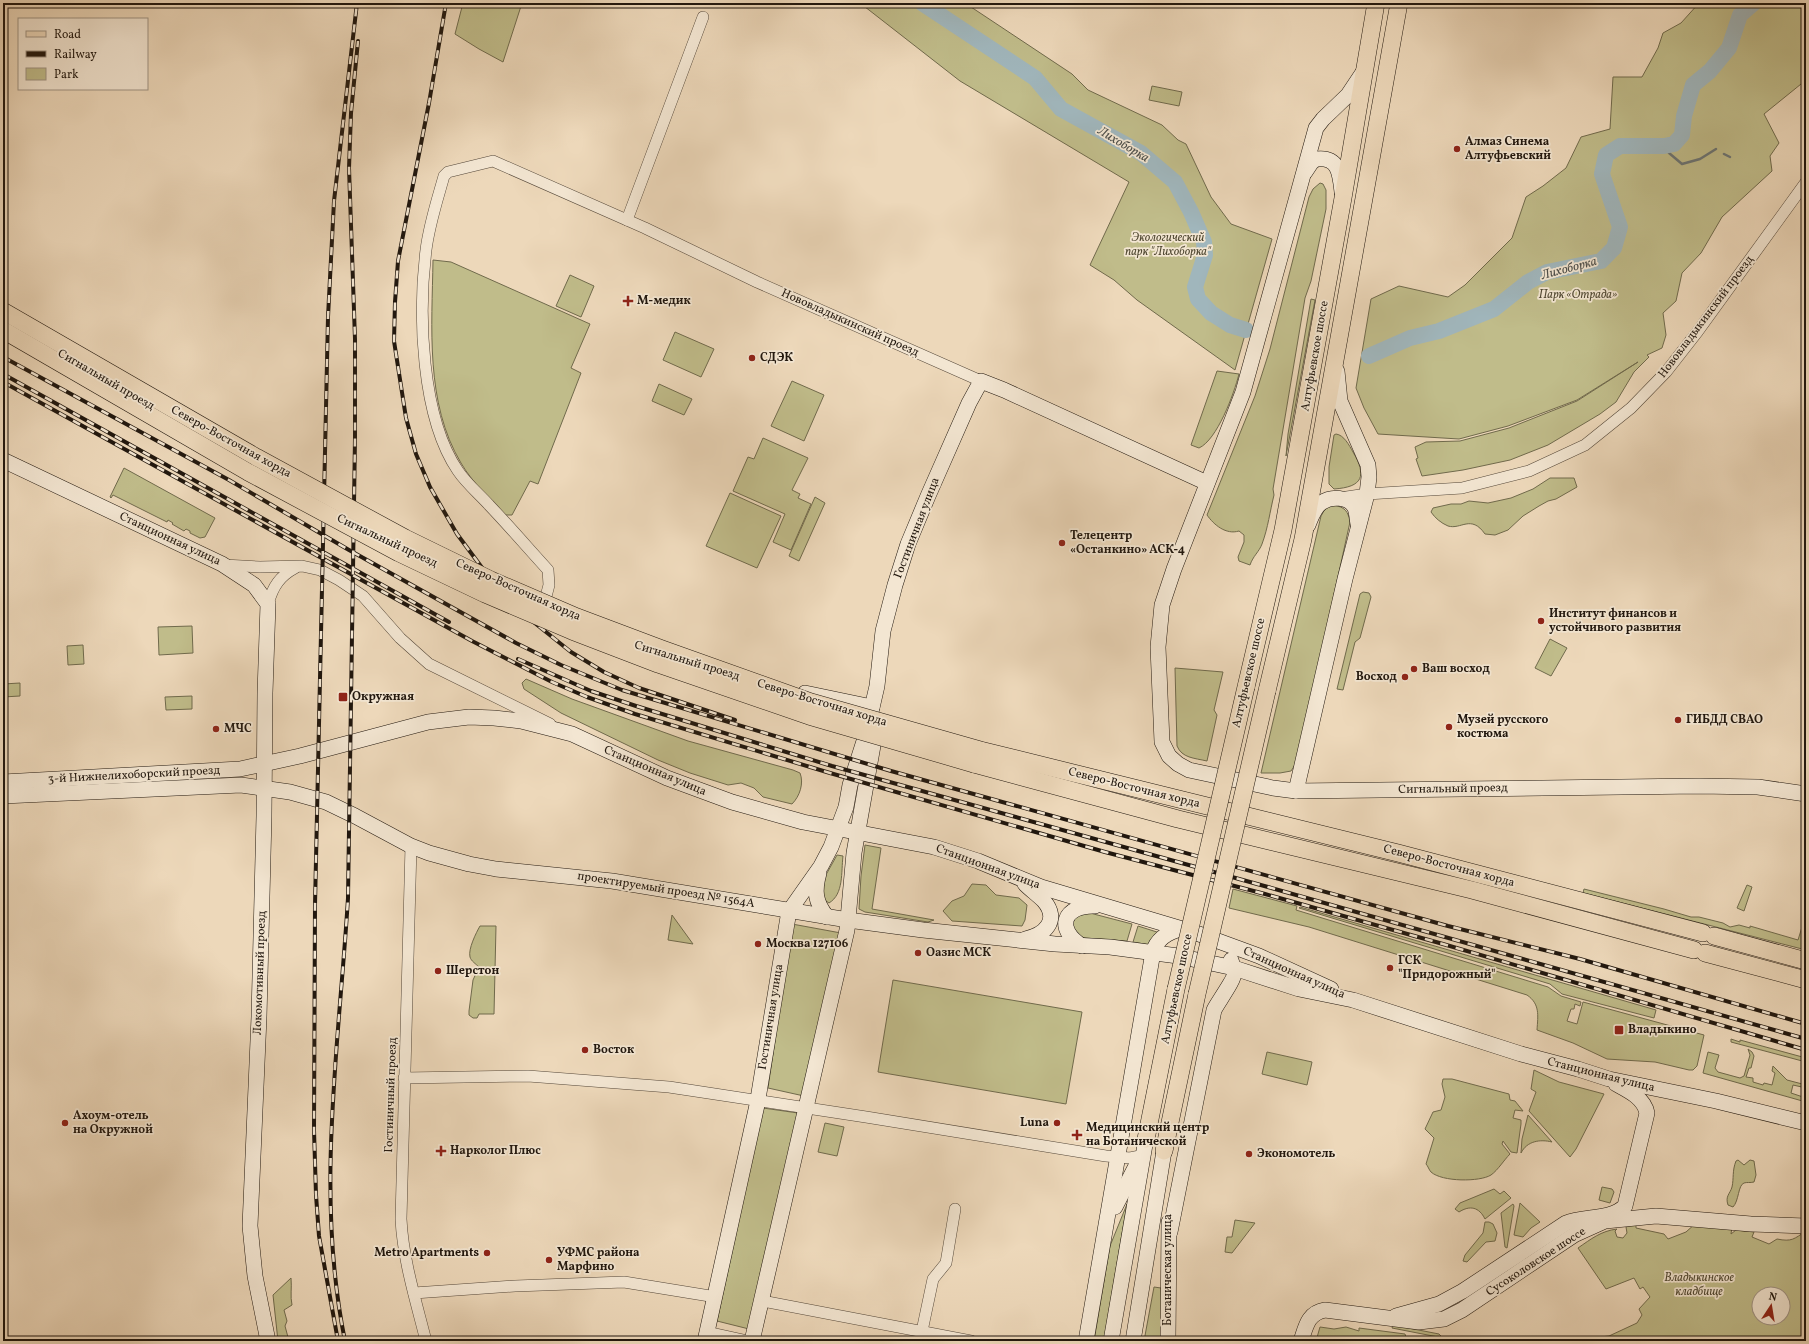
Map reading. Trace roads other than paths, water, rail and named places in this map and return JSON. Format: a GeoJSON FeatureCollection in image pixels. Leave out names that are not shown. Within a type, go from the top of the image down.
{"type":"FeatureCollection","features":[{"type":"Feature","properties":{"kind":"main road","name":"Алтуфьевское шоссе"},"geometry":{"type":"LineString","coordinates":[[1111,1341],[1146,1139],[1176,989],[1283,530],[1343,198],[1376,3]]}},
{"type":"Feature","properties":{"kind":"main road","name":"Алтуфьевское шоссе"},"geometry":{"type":"LineString","coordinates":[[1133,1341],[1164,1151],[1197,994],[1303,539],[1399,3]]}},
{"type":"Feature","properties":{"kind":"main road"},"geometry":{"type":"LineString","coordinates":[[1207,483],[1243,392],[1316,128],[1323,119],[1348,95],[1364,70]]}},
{"type":"Feature","properties":{"kind":"main road"},"geometry":{"type":"LineString","coordinates":[[1304,173],[1316,159],[1330,159],[1336,164],[1343,198]]}},
{"type":"Feature","properties":{"kind":"main road","name":"Северо-Восточная хорда"},"geometry":{"type":"LineString","coordinates":[[3,311],[256,457],[405,538],[491,580],[606,628],[811,702],[977,757],[1178,819],[1472,890],[1806,980]]}},
{"type":"Feature","properties":{"kind":"main road","name":"Сигнальный проезд"},"geometry":{"type":"LineString","coordinates":[[3,320],[271,476],[292,491],[330,514],[447,569],[542,610],[661,654],[727,675],[872,707]]}},
{"type":"Feature","properties":{"kind":"main road","name":"Северо-Восточная хорда"},"geometry":{"type":"LineString","coordinates":[[3,330],[248,472],[399,552],[486,594],[572,631],[759,699],[809,716],[977,757],[1398,853],[1709,934],[1806,961]]}},
{"type":"Feature","properties":{"kind":"main road"},"geometry":{"type":"LineString","coordinates":[[1296,791],[1367,494],[1369,477],[1368,465],[1340,401],[1337,350]]}},
{"type":"Feature","properties":{"kind":"main road","name":"Нововладыкинский проезд"},"geometry":{"type":"LineString","coordinates":[[981,381],[1004,390],[1207,483]]}},
{"type":"Feature","properties":{"kind":"main road","name":"Гостиничная улица"},"geometry":{"type":"LineString","coordinates":[[706,1336],[716,1297],[758,1101],[790,910],[821,866],[831,848],[848,800],[850,785],[865,738],[877,686],[884,631],[895,585],[908,544],[969,403],[981,381]]}},
{"type":"Feature","properties":{"kind":"main road","name":"Станционная улица"},"geometry":{"type":"LineString","coordinates":[[3,460],[222,564]]}},
{"type":"Feature","properties":{"kind":"main road","name":"Сигнальный проезд"},"geometry":{"type":"LineString","coordinates":[[1207,483],[1174,569],[1162,605],[1159,622],[1158,647],[1162,742],[1169,756],[1178,764],[1196,772],[1273,788],[1296,791],[1487,789],[1588,786],[1732,786],[1758,787],[1806,794]]}},
{"type":"Feature","properties":{"kind":"main road"},"geometry":{"type":"LineString","coordinates":[[1303,539],[1314,512],[1321,503],[1332,499],[1344,499],[1355,508],[1358,527]]}},
{"type":"Feature","properties":{"kind":"main road"},"geometry":{"type":"LineString","coordinates":[[222,564],[254,585],[263,595],[268,604]]}},
{"type":"Feature","properties":{"kind":"main road","name":"Локомотивный проезд"},"geometry":{"type":"LineString","coordinates":[[268,604],[259,1017],[250,1226],[255,1276],[268,1341]]}},
{"type":"Feature","properties":{"kind":"main road","name":"Гостиничная улица"},"geometry":{"type":"LineString","coordinates":[[752,1341],[848,920],[850,890],[858,832],[874,740],[871,728],[872,707]]}},
{"type":"Feature","properties":{"kind":"main road","name":"3-й Нижнелихоборский проезд"},"geometry":{"type":"LineString","coordinates":[[3,782],[240,769],[428,722],[461,718],[494,718],[521,721],[572,734]]}},
{"type":"Feature","properties":{"kind":"main road","name":"Станционная улица"},"geometry":{"type":"LineString","coordinates":[[572,734],[668,778],[712,795],[771,814],[934,847],[978,861],[1020,879],[1227,944],[1259,956],[1353,1000]]}},
{"type":"Feature","properties":{"kind":"main road","name":"3-й Нижнелихоборский проезд"},"geometry":{"type":"LineString","coordinates":[[3,796],[241,785],[264,787],[290,792],[326,802],[411,846]]}},
{"type":"Feature","properties":{"kind":"main road","name":"Сигнальный проезд"},"geometry":{"type":"LineString","coordinates":[[1732,786],[1806,804]]}},
{"type":"Feature","properties":{"kind":"main road","name":"проектируемый проезд № 1564А"},"geometry":{"type":"LineString","coordinates":[[411,846],[429,853],[469,864],[496,869],[612,881],[826,917],[923,930],[1016,940]]}},
{"type":"Feature","properties":{"kind":"main road"},"geometry":{"type":"LineString","coordinates":[[821,866],[816,884],[816,895],[818,904],[826,917],[838,910],[850,890]]}},
{"type":"Feature","properties":{"kind":"main road"},"geometry":{"type":"LineString","coordinates":[[1016,940],[1026,939],[1041,934],[1046,931],[1050,921],[1048,910],[1043,901],[1020,879]]}},
{"type":"Feature","properties":{"kind":"main road"},"geometry":{"type":"LineString","coordinates":[[1082,946],[1068,934],[1066,927],[1067,917],[1079,907],[1086,905],[1104,906]]}},
{"type":"Feature","properties":{"kind":"main road"},"geometry":{"type":"LineString","coordinates":[[1086,1341],[1119,1157],[1153,952],[1157,942],[1165,935],[1172,931],[1181,929]]}},
{"type":"Feature","properties":{"kind":"main road","name":"Станционная улица"},"geometry":{"type":"LineString","coordinates":[[1016,940],[1153,952],[1234,968],[1299,989],[1353,1000],[1521,1054],[1578,1069],[1608,1079],[1716,1101],[1806,1123]]}},
{"type":"Feature","properties":{"kind":"main road"},"geometry":{"type":"LineString","coordinates":[[1170,1232],[1214,1010],[1222,994],[1234,978],[1234,968],[1227,944]]}},
{"type":"Feature","properties":{"kind":"main road"},"geometry":{"type":"LineString","coordinates":[[1608,1079],[1642,1102],[1646,1108],[1646,1118],[1628,1199],[1629,1208],[1632,1213],[1642,1217]]}},
{"type":"Feature","properties":{"kind":"main road"},"geometry":{"type":"LineString","coordinates":[[1104,1234],[1118,1200],[1140,1156],[1146,1139]]}},
{"type":"Feature","properties":{"kind":"main road","name":"Ботаническая улица"},"geometry":{"type":"LineString","coordinates":[[1164,1151],[1170,1232],[1168,1341]]}},
{"type":"Feature","properties":{"kind":"main road"},"geometry":{"type":"LineString","coordinates":[[1150,1241],[1167,1199],[1182,1171]]}},
{"type":"Feature","properties":{"kind":"main road","name":"Сусоколовское шоссе"},"geometry":{"type":"LineString","coordinates":[[1302,1341],[1310,1317],[1319,1311],[1335,1310],[1419,1322],[1444,1319],[1462,1310],[1584,1217],[1613,1213],[1625,1206],[1628,1199]]}},
{"type":"Feature","properties":{"kind":"main road","name":"Сусоколовское шоссе"},"geometry":{"type":"LineString","coordinates":[[1570,1229],[1605,1221],[1656,1216],[1751,1224],[1806,1226]]}},
{"type":"Feature","properties":{"kind":"street"},"geometry":{"type":"LineString","coordinates":[[627,220],[703,17]]}},
{"type":"Feature","properties":{"kind":"street","name":"Нововладыкинский проезд"},"geometry":{"type":"LineString","coordinates":[[542,610],[549,585],[548,570],[458,471],[439,433],[432,403],[423,347],[422,302],[426,250],[432,218],[444,176],[448,172],[493,160],[627,220],[756,282],[981,381]]}},
{"type":"Feature","properties":{"kind":"street","name":"Нововладыкинский проезд"},"geometry":{"type":"LineString","coordinates":[[1339,499],[1367,494],[1462,488],[1529,471],[1585,445],[1631,408],[1666,372],[1698,331],[1806,182]]}},
{"type":"Feature","properties":{"kind":"street","name":"Станционная улица"},"geometry":{"type":"LineString","coordinates":[[222,564],[250,567],[298,566],[320,570],[357,592],[378,611],[400,638],[429,664],[572,734]]}},
{"type":"Feature","properties":{"kind":"street","name":"Локомотивный проезд"},"geometry":{"type":"LineString","coordinates":[[268,604],[279,579],[286,572],[298,566]]}},
{"type":"Feature","properties":{"kind":"street","name":"Гостиничный проезд"},"geometry":{"type":"LineString","coordinates":[[411,846],[401,1219],[404,1248],[426,1341]]}},
{"type":"Feature","properties":{"kind":"street"},"geometry":{"type":"LineString","coordinates":[[404,1078],[547,1077],[669,1087],[1119,1157],[1130,1158],[1140,1156]]}},
{"type":"Feature","properties":{"kind":"street"},"geometry":{"type":"LineString","coordinates":[[922,1331],[932,1279],[946,1263],[955,1209]]}},
{"type":"Feature","properties":{"kind":"street"},"geometry":{"type":"LineString","coordinates":[[414,1293],[515,1286],[624,1282],[716,1297]]}},
{"type":"Feature","properties":{"kind":"street"},"geometry":{"type":"LineString","coordinates":[[762,1301],[971,1341]]}},
{"type":"Feature","properties":{"kind":"street"},"geometry":{"type":"LineString","coordinates":[[706,1336],[748,1341]]}},
{"type":"Feature","properties":{"kind":"waterway","name":"Лихоборка"},"geometry":{"type":"LineString","coordinates":[[922,3],[1035,78],[1061,109],[1141,153],[1175,182],[1191,212],[1204,242],[1205,255],[1195,287],[1198,299],[1211,313],[1230,325],[1246,330]]}},
{"type":"Feature","properties":{"kind":"waterway","name":"Лихоборка"},"geometry":{"type":"LineString","coordinates":[[1369,356],[1410,338],[1439,331],[1494,309],[1528,282],[1547,272],[1601,261],[1614,248],[1620,227],[1602,174],[1606,155],[1620,146],[1664,146],[1674,144],[1682,135],[1684,116],[1693,85],[1710,71],[1729,48],[1740,15],[1754,3]]}},
{"type":"Feature","properties":{"kind":"waterway"},"geometry":{"type":"LineString","coordinates":[[1664,146],[1669,153],[1682,164],[1700,159],[1716,149]]}},
{"type":"Feature","properties":{"kind":"waterway"},"geometry":{"type":"LineString","coordinates":[[1724,154],[1730,157]]}},
{"type":"Feature","properties":{"kind":"railway"},"geometry":{"type":"LineString","coordinates":[[338,1341],[319,1236],[316,1195],[314,1130],[315,905],[328,317],[334,201],[357,3]]}},
{"type":"Feature","properties":{"kind":"railway"},"geometry":{"type":"LineString","coordinates":[[446,3],[429,103],[398,261],[395,302],[394,341],[406,418],[416,454],[430,487],[457,534],[500,592],[521,612],[571,652],[604,672],[639,688],[735,720]]}},
{"type":"Feature","properties":{"kind":"railway"},"geometry":{"type":"LineString","coordinates":[[345,1341],[336,1286],[330,1175],[335,1064],[348,898],[355,438],[355,339],[349,168],[351,113],[358,41]]}},
{"type":"Feature","properties":{"kind":"railway"},"geometry":{"type":"LineString","coordinates":[[3,357],[229,480],[349,550],[516,643],[561,665],[622,690],[891,771],[1448,926],[1580,959],[1806,1024]]}},
{"type":"Feature","properties":{"kind":"railway"},"geometry":{"type":"LineString","coordinates":[[3,374],[449,622]]}},
{"type":"Feature","properties":{"kind":"railway"},"geometry":{"type":"LineString","coordinates":[[3,382],[472,641],[552,682],[587,697],[635,714],[830,773],[1105,852],[1265,894],[1443,944],[1806,1050]]}},
{"type":"Feature","properties":{"kind":"railway"},"geometry":{"type":"LineString","coordinates":[[518,659],[591,691],[832,766],[1806,1039]]}},
{"type":"Feature","properties":{"kind":"place","name":"Алмаз Синема Алтуфьевский"},"geometry":{"type":"Point","coordinates":[1457,149]}},
{"type":"Feature","properties":{"kind":"place","name":"М-медик"},"geometry":{"type":"Point","coordinates":[628,301]}},
{"type":"Feature","properties":{"kind":"place","name":"СДЭК"},"geometry":{"type":"Point","coordinates":[752,358]}},
{"type":"Feature","properties":{"kind":"place","name":"Телецентр «Останкино» АСК-4"},"geometry":{"type":"Point","coordinates":[1062,543]}},
{"type":"Feature","properties":{"kind":"place","name":"Институт финансов и устойчивого развития"},"geometry":{"type":"Point","coordinates":[1541,621]}},
{"type":"Feature","properties":{"kind":"place","name":"Ваш восход"},"geometry":{"type":"Point","coordinates":[1414,669]}},
{"type":"Feature","properties":{"kind":"place","name":"Восход"},"geometry":{"type":"Point","coordinates":[1405,677]}},
{"type":"Feature","properties":{"kind":"place","name":"Окружная"},"geometry":{"type":"Point","coordinates":[343,697]}},
{"type":"Feature","properties":{"kind":"place","name":"ГИБДД СВАО"},"geometry":{"type":"Point","coordinates":[1678,720]}},
{"type":"Feature","properties":{"kind":"place","name":"Музей русского костюма"},"geometry":{"type":"Point","coordinates":[1449,727]}},
{"type":"Feature","properties":{"kind":"place","name":"МЧС"},"geometry":{"type":"Point","coordinates":[216,729]}},
{"type":"Feature","properties":{"kind":"place","name":"Москва 127106"},"geometry":{"type":"Point","coordinates":[758,944]}},
{"type":"Feature","properties":{"kind":"place","name":"Оазис МСК"},"geometry":{"type":"Point","coordinates":[918,953]}},
{"type":"Feature","properties":{"kind":"place","name":"ГСК \"Придорожный\""},"geometry":{"type":"Point","coordinates":[1390,968]}},
{"type":"Feature","properties":{"kind":"place","name":"Шерстон"},"geometry":{"type":"Point","coordinates":[438,971]}},
{"type":"Feature","properties":{"kind":"place","name":"Владыкино"},"geometry":{"type":"Point","coordinates":[1619,1030]}},
{"type":"Feature","properties":{"kind":"place","name":"Восток"},"geometry":{"type":"Point","coordinates":[585,1050]}},
{"type":"Feature","properties":{"kind":"place","name":"Ахоум-отель на Окружной"},"geometry":{"type":"Point","coordinates":[65,1123]}},
{"type":"Feature","properties":{"kind":"place","name":"Luna"},"geometry":{"type":"Point","coordinates":[1057,1123]}},
{"type":"Feature","properties":{"kind":"place","name":"Медицинский центр на Ботанической"},"geometry":{"type":"Point","coordinates":[1077,1135]}},
{"type":"Feature","properties":{"kind":"place","name":"Нарколог Плюс"},"geometry":{"type":"Point","coordinates":[441,1151]}},
{"type":"Feature","properties":{"kind":"place","name":"Экономотель"},"geometry":{"type":"Point","coordinates":[1249,1154]}},
{"type":"Feature","properties":{"kind":"place","name":"Metro Apartments"},"geometry":{"type":"Point","coordinates":[487,1253]}},
{"type":"Feature","properties":{"kind":"place","name":"УФМС района Марфино"},"geometry":{"type":"Point","coordinates":[549,1260]}},
{"type":"Feature","properties":{"kind":"park label","name":"Экологический парк \"Лихоборка\""},"geometry":{"type":"Point","coordinates":[1168,245]}},
{"type":"Feature","properties":{"kind":"park label","name":"Парк «Отрада»"},"geometry":{"type":"Point","coordinates":[1578,295]}},
{"type":"Feature","properties":{"kind":"park label","name":"Владыкинское кладбище"},"geometry":{"type":"Point","coordinates":[1699,1285]}}]}
